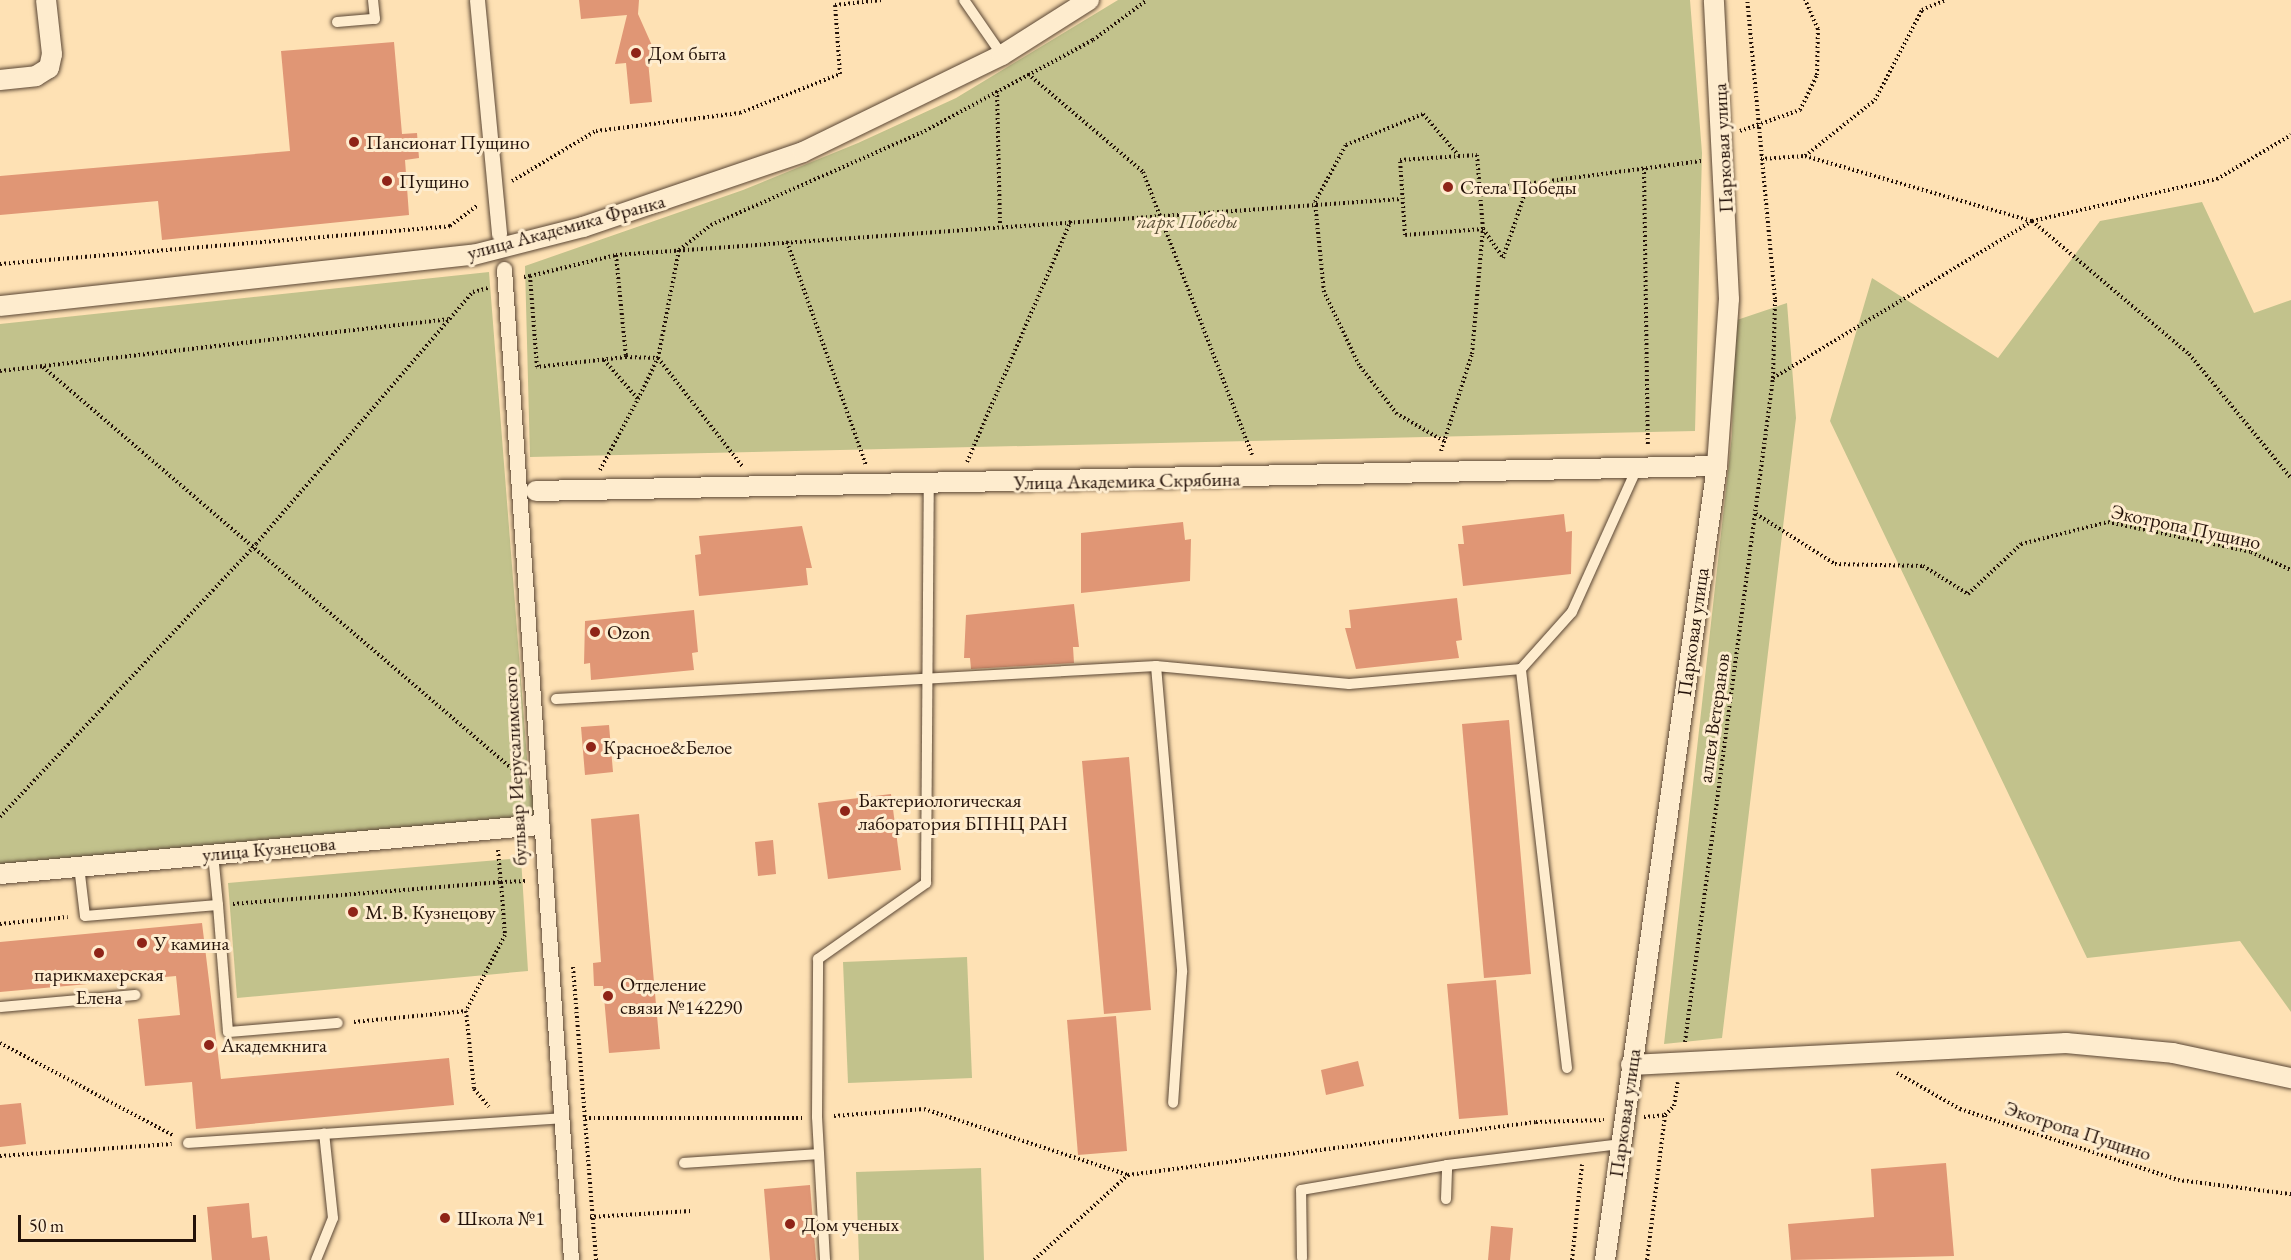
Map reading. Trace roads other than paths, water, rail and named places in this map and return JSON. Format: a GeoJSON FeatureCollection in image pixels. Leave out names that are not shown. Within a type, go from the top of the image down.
{"type":"FeatureCollection","features":[{"type":"Feature","properties":{"kind":"street"},"geometry":{"type":"LineString","coordinates":[[0,80],[36,76],[49,68],[52,54],[46,0]]}},
{"type":"Feature","properties":{"kind":"street"},"geometry":{"type":"LineString","coordinates":[[477,0],[499,234]]}},
{"type":"Feature","properties":{"kind":"street","name":"улица Академика Франка"},"geometry":{"type":"LineString","coordinates":[[0,306],[501,249],[672,199],[803,152],[1002,55],[1089,0]]}},
{"type":"Feature","properties":{"kind":"street","name":"Парковая улица"},"geometry":{"type":"LineString","coordinates":[[1605,1260],[1717,466],[1729,299],[1723,134],[1714,0]]}},
{"type":"Feature","properties":{"kind":"street","name":"бульвар Иерусалимского"},"geometry":{"type":"LineString","coordinates":[[506,276],[539,825],[571,1260]]}},
{"type":"Feature","properties":{"kind":"street","name":"Улица Академика Скрябина"},"geometry":{"type":"LineString","coordinates":[[536,491],[928,485],[1636,470],[1717,466]]}},
{"type":"Feature","properties":{"kind":"street","name":"улица Кузнецова"},"geometry":{"type":"LineString","coordinates":[[0,874],[539,825]]}},
{"type":"Feature","properties":{"kind":"street"},"geometry":{"type":"LineString","coordinates":[[1631,1065],[2066,1043],[2173,1053],[2291,1078]]}},
{"type":"Feature","properties":{"kind":"lane"},"geometry":{"type":"LineString","coordinates":[[337,22],[375,19],[373,0]]}},
{"type":"Feature","properties":{"kind":"lane"},"geometry":{"type":"LineString","coordinates":[[964,0],[1002,55]]}},
{"type":"Feature","properties":{"kind":"lane"},"geometry":{"type":"LineString","coordinates":[[556,699],[927,675],[1156,666],[1349,684],[1521,669],[1572,612],[1636,470]]}},
{"type":"Feature","properties":{"kind":"lane"},"geometry":{"type":"LineString","coordinates":[[825,1260],[817,1118],[818,959],[926,882],[928,485]]}},
{"type":"Feature","properties":{"kind":"lane"},"geometry":{"type":"LineString","coordinates":[[1156,666],[1182,972],[1173,1103]]}},
{"type":"Feature","properties":{"kind":"lane"},"geometry":{"type":"LineString","coordinates":[[1521,669],[1567,1068]]}},
{"type":"Feature","properties":{"kind":"lane"},"geometry":{"type":"LineString","coordinates":[[213,854],[228,1032],[338,1023]]}},
{"type":"Feature","properties":{"kind":"lane"},"geometry":{"type":"LineString","coordinates":[[80,866],[85,916],[218,905]]}},
{"type":"Feature","properties":{"kind":"lane"},"geometry":{"type":"LineString","coordinates":[[0,1007],[135,995]]}},
{"type":"Feature","properties":{"kind":"lane"},"geometry":{"type":"LineString","coordinates":[[188,1143],[560,1118]]}},
{"type":"Feature","properties":{"kind":"lane"},"geometry":{"type":"LineString","coordinates":[[316,1260],[333,1218],[324,1133]]}},
{"type":"Feature","properties":{"kind":"lane"},"geometry":{"type":"LineString","coordinates":[[1302,1258],[1301,1190],[1447,1165],[1620,1144]]}},
{"type":"Feature","properties":{"kind":"lane"},"geometry":{"type":"LineString","coordinates":[[684,1163],[819,1154]]}},
{"type":"Feature","properties":{"kind":"lane"},"geometry":{"type":"LineString","coordinates":[[1446,1199],[1447,1165]]}},
{"type":"Feature","properties":{"kind":"place","name":"Дом быта"},"geometry":{"type":"Point","coordinates":[636,53]}},
{"type":"Feature","properties":{"kind":"place","name":"Пансионат Пущино"},"geometry":{"type":"Point","coordinates":[354,142]}},
{"type":"Feature","properties":{"kind":"place","name":"Пущино"},"geometry":{"type":"Point","coordinates":[387,181]}},
{"type":"Feature","properties":{"kind":"place","name":"Стела Победы"},"geometry":{"type":"Point","coordinates":[1448,187]}},
{"type":"Feature","properties":{"kind":"place","name":"Ozon"},"geometry":{"type":"Point","coordinates":[595,632]}},
{"type":"Feature","properties":{"kind":"place","name":"Красное&Белое"},"geometry":{"type":"Point","coordinates":[591,747]}},
{"type":"Feature","properties":{"kind":"place","name":"Бактериологическая лаборатория БПНЦ РАН"},"geometry":{"type":"Point","coordinates":[845,811]}},
{"type":"Feature","properties":{"kind":"place","name":"М. В. Кузнецову"},"geometry":{"type":"Point","coordinates":[353,912]}},
{"type":"Feature","properties":{"kind":"place","name":"У камина"},"geometry":{"type":"Point","coordinates":[142,943]}},
{"type":"Feature","properties":{"kind":"place","name":"парикмахерская Елена"},"geometry":{"type":"Point","coordinates":[99,953]}},
{"type":"Feature","properties":{"kind":"place","name":"Отделение связи №142290"},"geometry":{"type":"Point","coordinates":[608,996]}},
{"type":"Feature","properties":{"kind":"place","name":"Академкнига"},"geometry":{"type":"Point","coordinates":[209,1045]}},
{"type":"Feature","properties":{"kind":"place","name":"Школа №1"},"geometry":{"type":"Point","coordinates":[445,1218]}},
{"type":"Feature","properties":{"kind":"place","name":"Дом ученых"},"geometry":{"type":"Point","coordinates":[790,1224]}},
{"type":"Feature","properties":{"kind":"park label","name":"парк Победы"},"geometry":{"type":"Point","coordinates":[1187,221]}}]}
